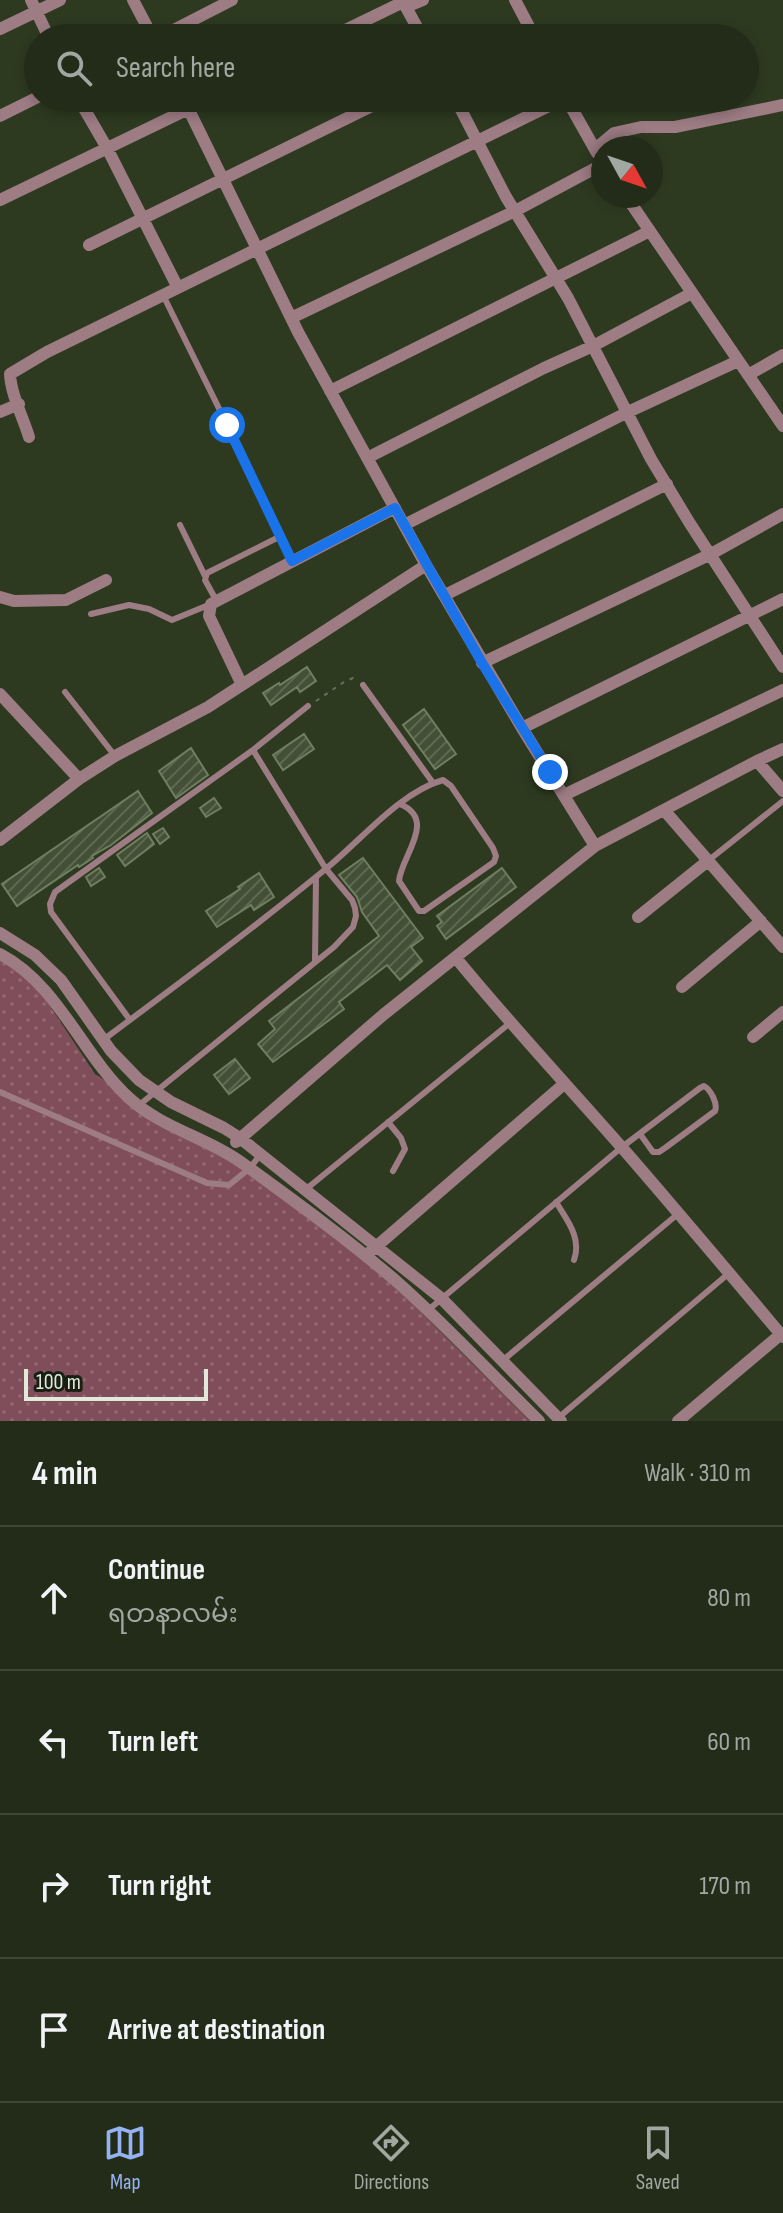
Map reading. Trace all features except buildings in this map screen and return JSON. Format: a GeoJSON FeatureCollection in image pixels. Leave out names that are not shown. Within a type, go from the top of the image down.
{"type":"FeatureCollection","features":[{"type":"Feature","properties":{"kind":"street"},"geometry":{"type":"LineString","coordinates":[[0,29],[34,6],[60,0]]}},
{"type":"Feature","properties":{"kind":"street"},"geometry":{"type":"LineString","coordinates":[[133,0],[147,24]]}},
{"type":"Feature","properties":{"kind":"street"},"geometry":{"type":"LineString","coordinates":[[183,24],[232,0]]}},
{"type":"Feature","properties":{"kind":"street"},"geometry":{"type":"LineString","coordinates":[[359,24],[403,3],[423,0]]}},
{"type":"Feature","properties":{"kind":"street"},"geometry":{"type":"LineString","coordinates":[[515,0],[528,24]]}},
{"type":"Feature","properties":{"kind":"street"},"geometry":{"type":"LineString","coordinates":[[403,3],[415,24]]}},
{"type":"Feature","properties":{"kind":"street"},"geometry":{"type":"LineString","coordinates":[[0,116],[24,104]]}},
{"type":"Feature","properties":{"kind":"street"},"geometry":{"type":"LineString","coordinates":[[759,110],[783,105]]}},
{"type":"Feature","properties":{"kind":"street"},"geometry":{"type":"LineString","coordinates":[[86,112],[178,288]]}},
{"type":"Feature","properties":{"kind":"street"},"geometry":{"type":"LineString","coordinates":[[0,200],[107,148],[172,112]]}},
{"type":"Feature","properties":{"kind":"street"},"geometry":{"type":"LineString","coordinates":[[190,112],[291,318],[426,565],[482,663],[595,846]]}},
{"type":"Feature","properties":{"kind":"street"},"geometry":{"type":"LineString","coordinates":[[89,245],[360,112]]}},
{"type":"Feature","properties":{"kind":"street"},"geometry":{"type":"LineString","coordinates":[[462,112],[593,346],[651,459],[783,667]]}},
{"type":"Feature","properties":{"kind":"street"},"geometry":{"type":"LineString","coordinates":[[29,437],[11,387],[10,374],[47,352],[537,112]]}},
{"type":"Feature","properties":{"kind":"street"},"geometry":{"type":"LineString","coordinates":[[574,112],[591,142]]}},
{"type":"Feature","properties":{"kind":"street"},"geometry":{"type":"LineString","coordinates":[[610,136],[641,127],[675,127],[749,112]]}},
{"type":"Feature","properties":{"kind":"street"},"geometry":{"type":"LineString","coordinates":[[291,318],[515,211],[591,170]]}},
{"type":"Feature","properties":{"kind":"street"},"geometry":{"type":"LineString","coordinates":[[634,208],[783,426]]}},
{"type":"Feature","properties":{"kind":"street"},"geometry":{"type":"LineString","coordinates":[[330,391],[650,231]]}},
{"type":"Feature","properties":{"kind":"street"},"geometry":{"type":"LineString","coordinates":[[367,458],[593,346],[692,293]]}},
{"type":"Feature","properties":{"kind":"street"},"geometry":{"type":"LineString","coordinates":[[748,375],[783,355]]}},
{"type":"Feature","properties":{"kind":"street"},"geometry":{"type":"LineString","coordinates":[[404,525],[628,412],[738,361]]}},
{"type":"Feature","properties":{"kind":"street"},"geometry":{"type":"LineString","coordinates":[[0,412],[19,404]]}},
{"type":"Feature","properties":{"kind":"street"},"geometry":{"type":"LineString","coordinates":[[445,595],[667,484]]}},
{"type":"Feature","properties":{"kind":"street"},"geometry":{"type":"LineString","coordinates":[[242,685],[209,616],[213,602],[395,508]]}},
{"type":"Feature","properties":{"kind":"street"},"geometry":{"type":"LineString","coordinates":[[482,663],[711,554],[783,514]]}},
{"type":"Feature","properties":{"kind":"street"},"geometry":{"type":"LineString","coordinates":[[0,840],[79,779],[115,756],[208,707],[426,565]]}},
{"type":"Feature","properties":{"kind":"street"},"geometry":{"type":"LineString","coordinates":[[0,597],[14,601],[66,600],[106,580]]}},
{"type":"Feature","properties":{"kind":"street"},"geometry":{"type":"LineString","coordinates":[[522,728],[783,599]]}},
{"type":"Feature","properties":{"kind":"street"},"geometry":{"type":"LineString","coordinates":[[564,795],[783,690]]}},
{"type":"Feature","properties":{"kind":"street"},"geometry":{"type":"LineString","coordinates":[[0,694],[79,779]]}},
{"type":"Feature","properties":{"kind":"street"},"geometry":{"type":"LineString","coordinates":[[227,1152],[383,1015],[595,846],[783,749]]}},
{"type":"Feature","properties":{"kind":"street"},"geometry":{"type":"LineString","coordinates":[[757,761],[783,791]]}},
{"type":"Feature","properties":{"kind":"street"},"geometry":{"type":"LineString","coordinates":[[664,810],[783,947]]}},
{"type":"Feature","properties":{"kind":"street"},"geometry":{"type":"LineString","coordinates":[[638,917],[709,860]]}},
{"type":"Feature","properties":{"kind":"street"},"geometry":{"type":"LineString","coordinates":[[682,987],[761,921]]}},
{"type":"Feature","properties":{"kind":"street"},"geometry":{"type":"LineString","coordinates":[[0,933],[35,955],[61,980],[111,1051],[139,1080],[171,1102],[240,1138],[305,1190],[371,1251],[539,1421]]}},
{"type":"Feature","properties":{"kind":"street"},"geometry":{"type":"LineString","coordinates":[[0,954],[23,969],[45,991],[112,1081],[138,1106],[162,1122],[227,1152],[441,1298],[560,1419]]}},
{"type":"Feature","properties":{"kind":"street"},"geometry":{"type":"LineString","coordinates":[[456,958],[782,1335],[678,1421]]}},
{"type":"Feature","properties":{"kind":"street"},"geometry":{"type":"LineString","coordinates":[[753,1037],[783,1012]]}},
{"type":"Feature","properties":{"kind":"street"},"geometry":{"type":"LineString","coordinates":[[371,1251],[564,1084]]}},
{"type":"Feature","properties":{"kind":"lane"},"geometry":{"type":"LineString","coordinates":[[163,295],[292,561]]}},
{"type":"Feature","properties":{"kind":"lane"},"geometry":{"type":"LineString","coordinates":[[91,614],[129,605],[149,609],[172,620],[213,602],[205,576],[180,525]]}},
{"type":"Feature","properties":{"kind":"lane"},"geometry":{"type":"LineString","coordinates":[[205,576],[281,536]]}},
{"type":"Feature","properties":{"kind":"lane"},"geometry":{"type":"LineString","coordinates":[[363,685],[433,783]]}},
{"type":"Feature","properties":{"kind":"lane"},"geometry":{"type":"LineString","coordinates":[[65,692],[115,756]]}},
{"type":"Feature","properties":{"kind":"lane"},"geometry":{"type":"LineString","coordinates":[[130,1020],[51,912],[50,904],[55,892],[253,750],[308,706]]}},
{"type":"Feature","properties":{"kind":"lane"},"geometry":{"type":"LineString","coordinates":[[138,1106],[334,947],[353,927],[356,916],[352,900],[326,869],[253,750]]}},
{"type":"Feature","properties":{"kind":"lane"},"geometry":{"type":"LineString","coordinates":[[103,1040],[316,877],[400,804],[433,783],[443,780],[451,786],[493,848],[496,856],[494,862],[424,911],[419,911],[399,881],[412,849],[416,829],[415,815],[400,804]]}},
{"type":"Feature","properties":{"kind":"lane"},"geometry":{"type":"LineString","coordinates":[[709,860],[783,801]]}},
{"type":"Feature","properties":{"kind":"lane"},"geometry":{"type":"LineString","coordinates":[[315,961],[316,877]]}},
{"type":"Feature","properties":{"kind":"lane"},"geometry":{"type":"LineString","coordinates":[[305,1190],[510,1023]]}},
{"type":"Feature","properties":{"kind":"lane"},"geometry":{"type":"LineString","coordinates":[[427,1311],[622,1147],[704,1086],[708,1088],[716,1104],[715,1111],[659,1152],[653,1152],[640,1134]]}},
{"type":"Feature","properties":{"kind":"lane"},"geometry":{"type":"LineString","coordinates":[[0,1092],[207,1183],[229,1185],[260,1155]]}},
{"type":"Feature","properties":{"kind":"lane"},"geometry":{"type":"LineString","coordinates":[[388,1122],[401,1138],[405,1149],[393,1171]]}},
{"type":"Feature","properties":{"kind":"lane"},"geometry":{"type":"LineString","coordinates":[[556,1202],[576,1236],[578,1249],[574,1260]]}},
{"type":"Feature","properties":{"kind":"lane"},"geometry":{"type":"LineString","coordinates":[[502,1361],[679,1213]]}},
{"type":"Feature","properties":{"kind":"lane"},"geometry":{"type":"LineString","coordinates":[[560,1419],[728,1274]]}},
{"type":"Feature","properties":{"kind":"path"},"geometry":{"type":"LineString","coordinates":[[308,706],[353,678],[363,685]]}},
{"type":"Feature","properties":{"kind":"shaded area"},"geometry":{"type":"Polygon","coordinates":[[[0,954],[32,979],[95,1074],[152,1112],[259,1175],[397,1288],[530,1421],[0,1421],[0,954]]]}},
{"type":"Feature","properties":{"kind":"route"},"geometry":{"type":"LineString","coordinates":[[227,425],[292,561],[395,508],[482,663],[550,772]]}}]}
